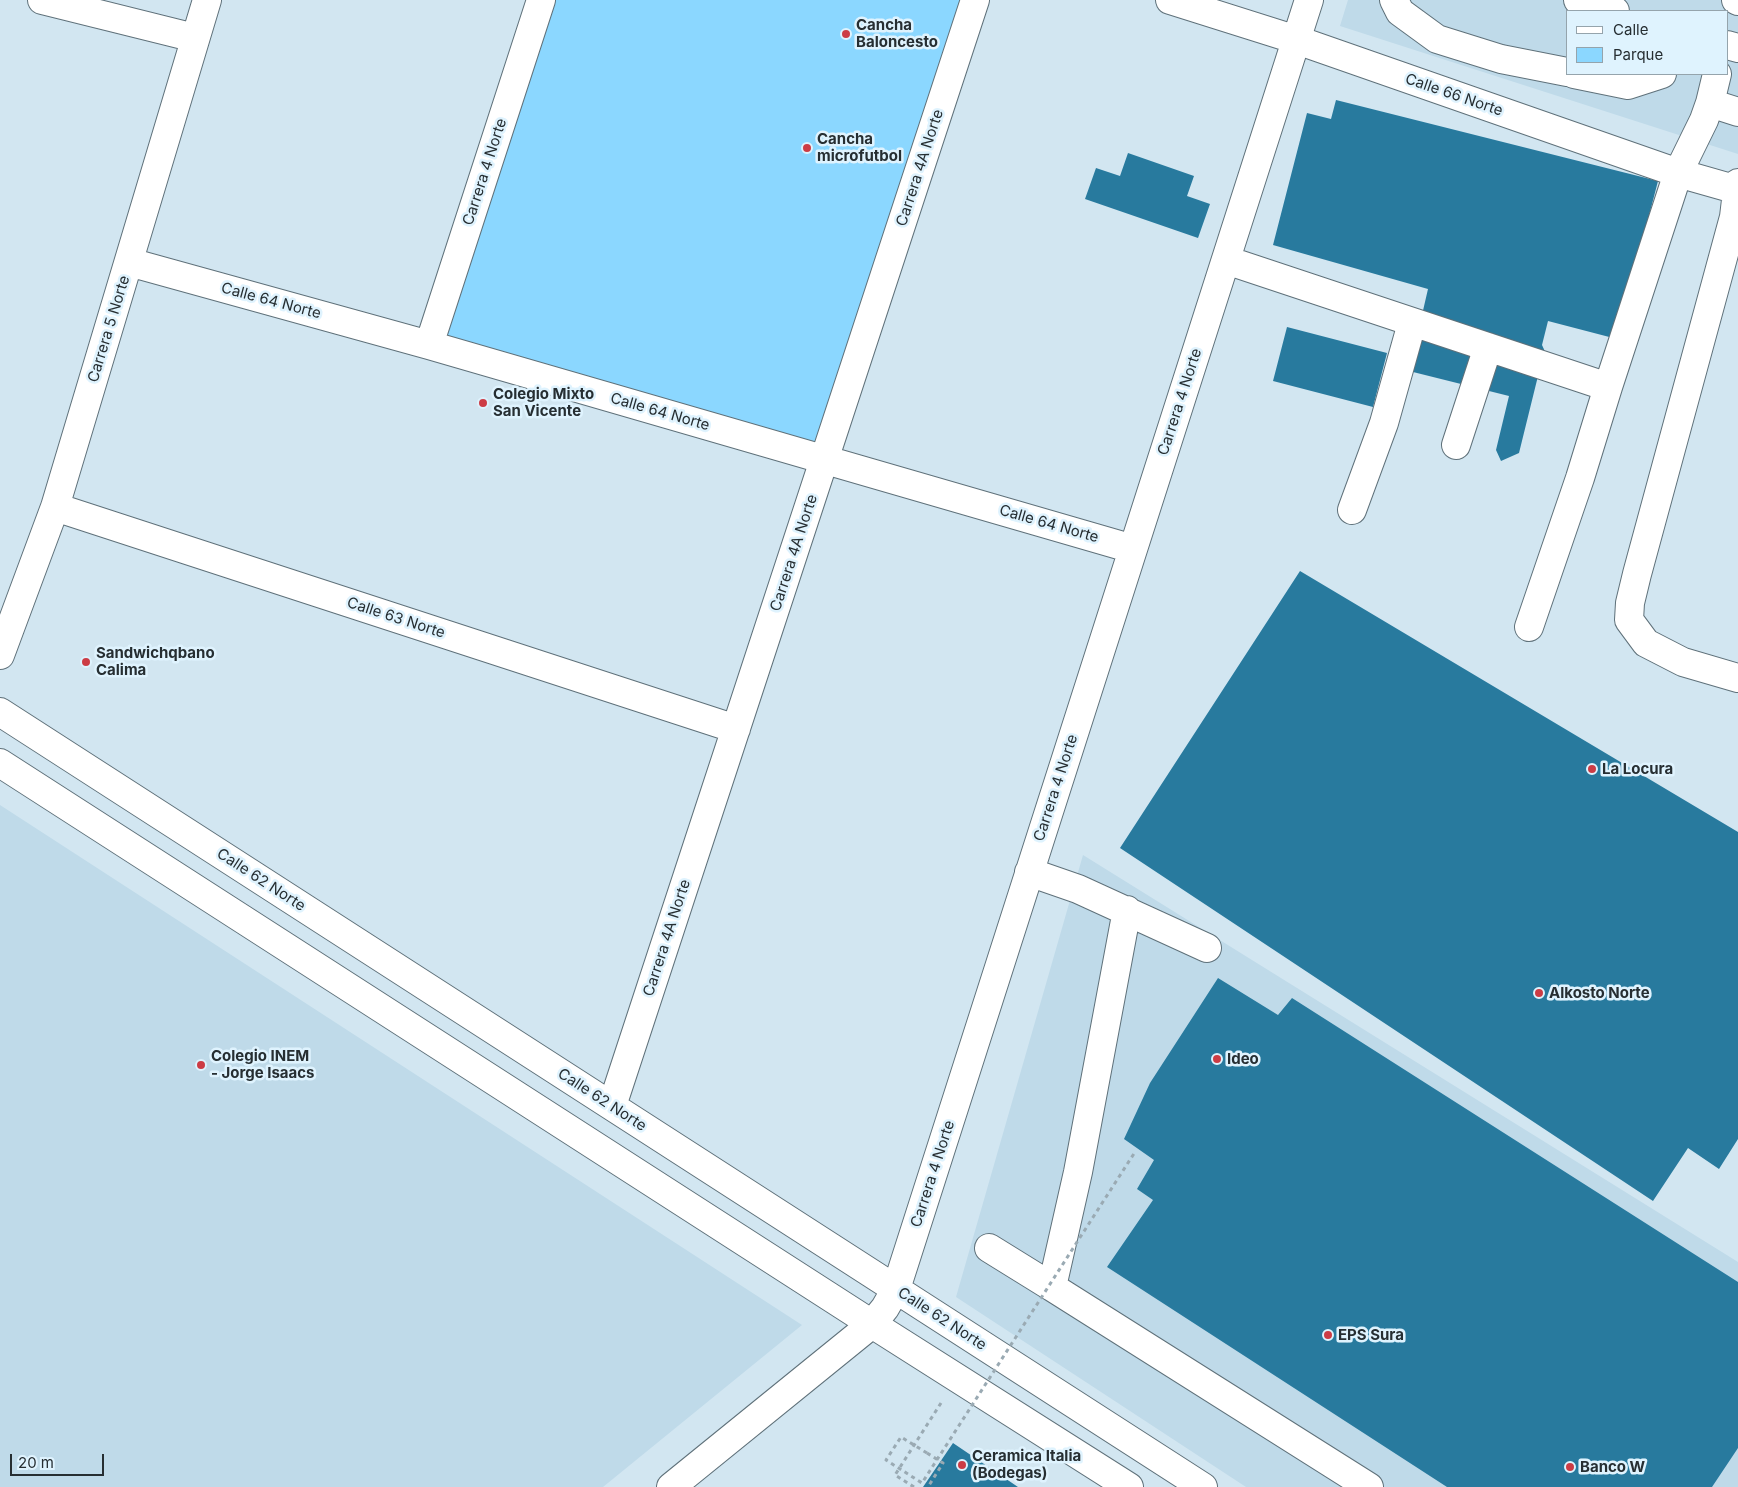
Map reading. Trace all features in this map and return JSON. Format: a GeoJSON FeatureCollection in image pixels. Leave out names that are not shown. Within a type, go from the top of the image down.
{"type":"FeatureCollection","features":[{"type":"Feature","properties":{"kind":"street"},"geometry":{"type":"LineString","coordinates":[[42,0],[195,38]]}},
{"type":"Feature","properties":{"kind":"street","name":"Carrera 5 Norte"},"geometry":{"type":"LineString","coordinates":[[0,655],[55,507],[207,0]]}},
{"type":"Feature","properties":{"kind":"street","name":"Carrera 4 Norte"},"geometry":{"type":"LineString","coordinates":[[429,345],[541,0]]}},
{"type":"Feature","properties":{"kind":"street","name":"Carrera 4A Norte"},"geometry":{"type":"LineString","coordinates":[[612,1106],[975,0]]}},
{"type":"Feature","properties":{"kind":"street","name":"Calle 66 Norte"},"geometry":{"type":"LineString","coordinates":[[1170,0],[1296,40],[1678,173],[1737,188]]}},
{"type":"Feature","properties":{"kind":"street","name":"Carrera 4 Norte"},"geometry":{"type":"LineString","coordinates":[[671,1487],[872,1324],[885,1308],[896,1289],[1309,0]]}},
{"type":"Feature","properties":{"kind":"street"},"geometry":{"type":"LineString","coordinates":[[1394,0],[1400,12],[1436,39],[1501,59],[1566,72]]}},
{"type":"Feature","properties":{"kind":"street"},"geometry":{"type":"LineString","coordinates":[[1578,0],[1612,10]]}},
{"type":"Feature","properties":{"kind":"street"},"geometry":{"type":"LineString","coordinates":[[1579,75],[1628,85],[1659,75]]}},
{"type":"Feature","properties":{"kind":"street"},"geometry":{"type":"LineString","coordinates":[[1529,627],[1580,478],[1678,173],[1695,140],[1710,103],[1717,75]]}},
{"type":"Feature","properties":{"kind":"street"},"geometry":{"type":"LineString","coordinates":[[1710,103],[1738,112]]}},
{"type":"Feature","properties":{"kind":"street"},"geometry":{"type":"LineString","coordinates":[[1737,188],[1732,248],[1637,574],[1630,603],[1629,620],[1646,643],[1684,662],[1738,678]]}},
{"type":"Feature","properties":{"kind":"street"},"geometry":{"type":"LineString","coordinates":[[1226,260],[1608,387]]}},
{"type":"Feature","properties":{"kind":"street","name":"Calle 64 Norte"},"geometry":{"type":"LineString","coordinates":[[129,262],[429,345],[1133,549]]}},
{"type":"Feature","properties":{"kind":"street"},"geometry":{"type":"LineString","coordinates":[[1352,510],[1384,423],[1412,323]]}},
{"type":"Feature","properties":{"kind":"street"},"geometry":{"type":"LineString","coordinates":[[1456,445],[1488,347]]}},
{"type":"Feature","properties":{"kind":"street","name":"Calle 63 Norte"},"geometry":{"type":"LineString","coordinates":[[55,507],[736,729]]}},
{"type":"Feature","properties":{"kind":"street","name":"Calle 62 Norte"},"geometry":{"type":"LineString","coordinates":[[0,712],[1203,1487]]}},
{"type":"Feature","properties":{"kind":"street"},"geometry":{"type":"LineString","coordinates":[[0,763],[872,1324],[1129,1487]]}},
{"type":"Feature","properties":{"kind":"street"},"geometry":{"type":"LineString","coordinates":[[1029,872],[1078,889],[1207,948]]}},
{"type":"Feature","properties":{"kind":"street"},"geometry":{"type":"LineString","coordinates":[[1052,1287],[1078,1172],[1127,910]]}},
{"type":"Feature","properties":{"kind":"street"},"geometry":{"type":"LineString","coordinates":[[990,1248],[1369,1487]]}},
{"type":"Feature","properties":{"kind":"path"},"geometry":{"type":"LineString","coordinates":[[928,1487],[943,1463],[927,1453],[901,1436],[886,1460],[922,1484],[1135,1152]]}},
{"type":"Feature","properties":{"kind":"path"},"geometry":{"type":"LineString","coordinates":[[914,1487],[895,1475],[943,1400]]}},
{"type":"Feature","properties":{"kind":"shaded area"},"geometry":{"type":"Polygon","coordinates":[[[1348,0],[1738,0],[1738,154],[1340,26],[1348,0]]]}},
{"type":"Feature","properties":{"kind":"shaded area","name":"Colegio INEM - Jorge Isaacs"},"geometry":{"type":"Polygon","coordinates":[[[0,805],[802,1325],[603,1487],[0,1487],[0,805]]]}},
{"type":"Feature","properties":{"kind":"shaded area","name":"Ideo"},"geometry":{"type":"Polygon","coordinates":[[[1083,855],[1738,1262],[1738,1487],[1246,1487],[956,1297],[1083,855]]]}},
{"type":"Feature","properties":{"kind":"green space"},"geometry":{"type":"Polygon","coordinates":[[[541,0],[975,0],[825,459],[429,345],[541,0]]]}},
{"type":"Feature","properties":{"kind":"building"},"geometry":{"type":"Polygon","coordinates":[[[1336,100],[1658,181],[1617,339],[1548,321],[1542,345],[1553,369],[1538,376],[1519,453],[1501,461],[1496,450],[1509,396],[1409,371],[1428,289],[1273,245],[1307,113],[1331,119],[1336,100]]]}},
{"type":"Feature","properties":{"kind":"building"},"geometry":{"type":"Polygon","coordinates":[[[1128,153],[1194,176],[1187,196],[1210,204],[1198,238],[1085,199],[1096,168],[1120,176],[1128,153]]]}},
{"type":"Feature","properties":{"kind":"building"},"geometry":{"type":"Polygon","coordinates":[[[1287,327],[1387,353],[1373,407],[1273,381],[1287,327]]]}},
{"type":"Feature","properties":{"kind":"building","name":"Alkosto Norte"},"geometry":{"type":"Polygon","coordinates":[[[1300,571],[1738,832],[1738,1139],[1719,1169],[1688,1148],[1653,1201],[1120,848],[1300,571]]]}},
{"type":"Feature","properties":{"kind":"building","name":"Ideo"},"geometry":{"type":"Polygon","coordinates":[[[1218,978],[1278,1015],[1292,998],[1738,1282],[1738,1448],[1712,1487],[1447,1487],[1107,1267],[1153,1200],[1137,1189],[1154,1160],[1124,1139],[1150,1083],[1218,978]]]}},
{"type":"Feature","properties":{"kind":"building","name":"Ceramica Italia (Bodegas)"},"geometry":{"type":"Polygon","coordinates":[[[953,1443],[1018,1487],[923,1487],[953,1443]]]}},
{"type":"Feature","properties":{"kind":"place","name":"Cancha Baloncesto"},"geometry":{"type":"Point","coordinates":[846,34]}},
{"type":"Feature","properties":{"kind":"place","name":"Cancha microfutbol"},"geometry":{"type":"Point","coordinates":[807,148]}},
{"type":"Feature","properties":{"kind":"place","name":"Colegio Mixto San Vicente"},"geometry":{"type":"Point","coordinates":[483,403]}},
{"type":"Feature","properties":{"kind":"place","name":"Sandwichqbano Calima"},"geometry":{"type":"Point","coordinates":[86,662]}},
{"type":"Feature","properties":{"kind":"place","name":"La Locura"},"geometry":{"type":"Point","coordinates":[1592,769]}},
{"type":"Feature","properties":{"kind":"place","name":"Alkosto Norte"},"geometry":{"type":"Point","coordinates":[1539,993]}},
{"type":"Feature","properties":{"kind":"place","name":"Ideo"},"geometry":{"type":"Point","coordinates":[1217,1059]}},
{"type":"Feature","properties":{"kind":"place","name":"Colegio INEM - Jorge Isaacs"},"geometry":{"type":"Point","coordinates":[201,1065]}},
{"type":"Feature","properties":{"kind":"place","name":"EPS Sura"},"geometry":{"type":"Point","coordinates":[1328,1335]}},
{"type":"Feature","properties":{"kind":"place","name":"Ceramica Italia (Bodegas)"},"geometry":{"type":"Point","coordinates":[962,1465]}},
{"type":"Feature","properties":{"kind":"place","name":"Banco W"},"geometry":{"type":"Point","coordinates":[1570,1467]}}]}
